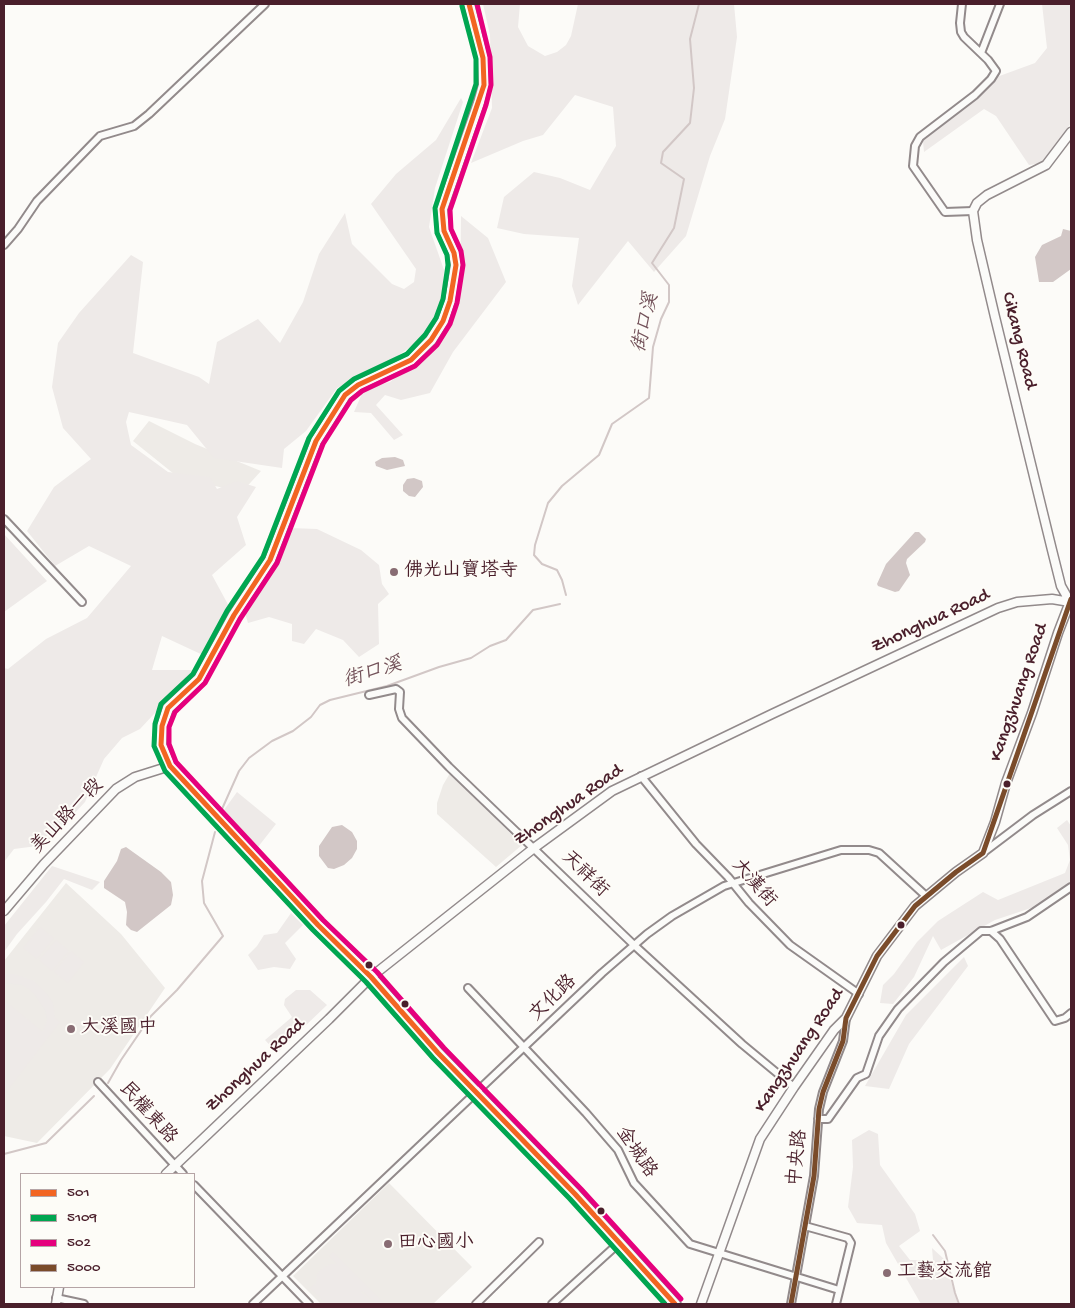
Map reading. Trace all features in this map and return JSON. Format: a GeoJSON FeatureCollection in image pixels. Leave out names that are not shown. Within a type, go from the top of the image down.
{"type":"FeatureCollection","features":[{"type":"Feature","properties":{"kind":"main road"},"geometry":{"type":"LineString","coordinates":[[469,4],[483,58],[484,85],[442,209],[444,231],[454,253],[456,265],[450,301],[445,314],[431,340],[411,360],[358,385],[345,395],[316,440],[270,560],[234,615],[199,679],[168,708],[162,726],[161,745],[170,766],[299,905],[371,977],[426,1040],[571,1189],[675,1304]]}},
{"type":"Feature","properties":{"kind":"street"},"geometry":{"type":"LineString","coordinates":[[4,245],[37,201],[100,136],[134,126],[149,114],[265,4]]}},
{"type":"Feature","properties":{"kind":"street"},"geometry":{"type":"LineString","coordinates":[[962,4],[961,32],[996,71],[991,79],[975,95],[920,137],[915,146],[913,166],[945,212],[974,212],[977,203],[987,195],[1046,165],[1071,132]]}},
{"type":"Feature","properties":{"kind":"street"},"geometry":{"type":"LineString","coordinates":[[980,53],[1000,4]]}},
{"type":"Feature","properties":{"kind":"street","name":"Cikang Road"},"geometry":{"type":"LineString","coordinates":[[974,212],[974,225],[981,259],[1047,530],[1062,586],[1071,600]]}},
{"type":"Feature","properties":{"kind":"street"},"geometry":{"type":"LineString","coordinates":[[4,519],[82,602]]}},
{"type":"Feature","properties":{"kind":"street","name":"Zhonghua Road"},"geometry":{"type":"LineString","coordinates":[[167,1173],[371,977],[534,848],[612,791],[998,608],[1017,602],[1044,599],[1071,600]]}},
{"type":"Feature","properties":{"kind":"street","name":"Kangzhuang Road"},"geometry":{"type":"LineString","coordinates":[[701,1304],[757,1144],[834,1030],[846,1018],[877,956],[926,896],[983,853],[1071,600]]}},
{"type":"Feature","properties":{"kind":"street","name":"天祥街"},"geometry":{"type":"LineString","coordinates":[[369,696],[396,689],[400,692],[402,718],[449,767],[634,945],[742,1044],[794,1087]]}},
{"type":"Feature","properties":{"kind":"street","name":"美山路一段"},"geometry":{"type":"LineString","coordinates":[[4,911],[44,864],[116,789],[135,777],[170,766]]}},
{"type":"Feature","properties":{"kind":"street","name":"大漢街"},"geometry":{"type":"LineString","coordinates":[[641,776],[680,825],[734,883],[750,904],[790,945],[859,994]]}},
{"type":"Feature","properties":{"kind":"street"},"geometry":{"type":"LineString","coordinates":[[983,853],[1033,815],[1071,791]]}},
{"type":"Feature","properties":{"kind":"street","name":"文化路"},"geometry":{"type":"LineString","coordinates":[[253,1304],[634,945],[672,916],[724,886],[840,850],[869,850],[879,853],[926,896]]}},
{"type":"Feature","properties":{"kind":"street"},"geometry":{"type":"LineString","coordinates":[[818,1119],[828,1119],[856,1078],[866,1074],[879,1036],[898,1009],[944,962],[981,931],[991,931],[1027,916],[1071,887]]}},
{"type":"Feature","properties":{"kind":"street"},"geometry":{"type":"LineString","coordinates":[[991,931],[1000,939],[1055,1021],[1065,1018],[1071,1013]]}},
{"type":"Feature","properties":{"kind":"street","name":"金城路"},"geometry":{"type":"LineString","coordinates":[[468,988],[618,1150],[634,1183],[690,1244],[839,1290]]}},
{"type":"Feature","properties":{"kind":"street","name":"中央路"},"geometry":{"type":"LineString","coordinates":[[791,1304],[814,1176],[822,1092],[843,1041],[846,1018]]}},
{"type":"Feature","properties":{"kind":"street"},"geometry":{"type":"LineString","coordinates":[[1065,1018],[1071,1025]]}},
{"type":"Feature","properties":{"kind":"street","name":"民權東路"},"geometry":{"type":"LineString","coordinates":[[98,1082],[182,1173]]}},
{"type":"Feature","properties":{"kind":"street"},"geometry":{"type":"LineString","coordinates":[[195,1186],[309,1304]]}},
{"type":"Feature","properties":{"kind":"street"},"geometry":{"type":"LineString","coordinates":[[805,1226],[848,1238],[851,1243],[836,1304]]}},
{"type":"Feature","properties":{"kind":"street"},"geometry":{"type":"LineString","coordinates":[[476,1304],[539,1242]]}},
{"type":"Feature","properties":{"kind":"street"},"geometry":{"type":"LineString","coordinates":[[552,1304],[619,1244]]}},
{"type":"Feature","properties":{"kind":"street"},"geometry":{"type":"LineString","coordinates":[[59,1288],[56,1301],[84,1304]]}},
{"type":"Feature","properties":{"kind":"shaded area"},"geometry":{"type":"Polygon","coordinates":[[[483,4],[520,4],[518,27],[528,46],[545,56],[557,52],[566,45],[571,36],[578,4],[734,4],[737,37],[725,119],[710,156],[686,236],[654,272],[628,241],[578,305],[572,286],[579,238],[524,234],[497,228],[504,197],[534,172],[560,178],[590,190],[616,146],[613,107],[575,95],[543,135],[523,141],[471,163],[492,108],[490,35],[483,4]]]}},
{"type":"Feature","properties":{"kind":"shaded area"},"geometry":{"type":"Polygon","coordinates":[[[1042,4],[1071,4],[1071,123],[1043,163],[1029,165],[996,116],[984,109],[924,152],[922,130],[994,78],[1035,63],[1047,48],[1042,4]]]}},
{"type":"Feature","properties":{"kind":"shaded area"},"geometry":{"type":"Polygon","coordinates":[[[461,98],[463,102],[435,188],[429,227],[444,270],[442,301],[422,339],[387,363],[337,388],[306,431],[284,449],[282,468],[214,458],[187,425],[129,412],[126,422],[131,445],[168,472],[210,477],[217,489],[237,481],[256,487],[237,517],[246,545],[212,575],[231,610],[205,656],[162,636],[152,670],[195,670],[140,729],[122,738],[104,759],[85,802],[45,845],[14,849],[4,862],[4,668],[8,669],[46,639],[87,618],[131,566],[89,546],[55,566],[27,531],[54,487],[91,459],[63,428],[52,387],[58,343],[79,313],[131,255],[143,262],[133,353],[199,377],[209,384],[217,342],[258,319],[280,343],[303,302],[319,254],[345,213],[352,244],[392,284],[404,289],[414,282],[416,269],[371,204],[396,174],[436,140],[461,98]]]}},
{"type":"Feature","properties":{"kind":"shaded area"},"geometry":{"type":"Polygon","coordinates":[[[461,216],[488,238],[506,282],[453,352],[430,393],[401,400],[385,395],[376,405],[403,435],[394,440],[371,413],[354,412],[364,389],[390,382],[437,344],[460,304],[461,216]]]}},
{"type":"Feature","properties":{"kind":"shaded area"},"geometry":{"type":"Polygon","coordinates":[[[1063,229],[1071,231],[1071,269],[1053,282],[1039,282],[1035,257],[1042,245],[1061,236],[1063,229]]]}},
{"type":"Feature","properties":{"kind":"shaded area"},"geometry":{"type":"Polygon","coordinates":[[[149,421],[195,444],[261,471],[242,492],[179,478],[133,441],[149,421]]]}},
{"type":"Feature","properties":{"kind":"shaded area"},"geometry":{"type":"Polygon","coordinates":[[[395,457],[403,460],[405,466],[387,470],[376,466],[375,462],[382,458],[395,457]]]}},
{"type":"Feature","properties":{"kind":"shaded area"},"geometry":{"type":"Polygon","coordinates":[[[414,478],[422,481],[423,487],[415,497],[409,496],[403,491],[403,485],[407,479],[414,478]]]}},
{"type":"Feature","properties":{"kind":"shaded area"},"geometry":{"type":"Polygon","coordinates":[[[290,528],[317,529],[361,550],[379,565],[382,584],[389,594],[378,604],[379,644],[359,657],[343,640],[316,629],[304,644],[292,641],[292,624],[269,617],[248,623],[245,613],[274,565],[290,528]]]}},
{"type":"Feature","properties":{"kind":"shaded area"},"geometry":{"type":"Polygon","coordinates":[[[915,532],[919,532],[926,539],[907,559],[906,563],[910,575],[899,591],[895,592],[878,586],[877,584],[886,564],[915,532]]]}},
{"type":"Feature","properties":{"kind":"shaded area"},"geometry":{"type":"Polygon","coordinates":[[[4,534],[47,581],[4,612],[4,534]]]}},
{"type":"Feature","properties":{"kind":"shaded area"},"geometry":{"type":"Polygon","coordinates":[[[450,773],[522,845],[496,867],[437,814],[437,803],[443,785],[450,773]]]}},
{"type":"Feature","properties":{"kind":"shaded area"},"geometry":{"type":"Polygon","coordinates":[[[237,792],[276,824],[258,847],[224,810],[237,792]]]}},
{"type":"Feature","properties":{"kind":"shaded area"},"geometry":{"type":"Polygon","coordinates":[[[1067,820],[1071,826],[1071,886],[1043,904],[995,920],[941,950],[933,936],[914,977],[893,1004],[880,1003],[883,985],[894,974],[917,942],[938,921],[983,892],[998,900],[1065,873],[1070,860],[1068,845],[1057,828],[1067,820]]]}},
{"type":"Feature","properties":{"kind":"shaded area"},"geometry":{"type":"Polygon","coordinates":[[[342,825],[352,832],[357,841],[357,849],[352,858],[344,865],[334,869],[328,868],[319,856],[319,846],[332,827],[342,825]]]}},
{"type":"Feature","properties":{"kind":"shaded area"},"geometry":{"type":"Polygon","coordinates":[[[126,847],[161,872],[171,882],[173,895],[171,905],[137,932],[131,930],[126,925],[127,912],[125,902],[104,888],[104,881],[117,861],[121,849],[126,847]]]}},
{"type":"Feature","properties":{"kind":"shaded area"},"geometry":{"type":"Polygon","coordinates":[[[52,866],[100,882],[92,890],[64,879],[4,952],[4,926],[52,866]]]}},
{"type":"Feature","properties":{"kind":"shaded area","name":"大溪國中"},"geometry":{"type":"Polygon","coordinates":[[[66,883],[121,934],[165,988],[110,1069],[37,1143],[4,1136],[4,961],[66,883]]]}},
{"type":"Feature","properties":{"kind":"shaded area"},"geometry":{"type":"Polygon","coordinates":[[[291,913],[303,925],[285,943],[296,959],[290,969],[274,967],[258,970],[248,955],[264,935],[277,933],[291,913]]]}},
{"type":"Feature","properties":{"kind":"shaded area"},"geometry":{"type":"Polygon","coordinates":[[[40,927],[54,938],[37,959],[23,948],[40,927]]]}},
{"type":"Feature","properties":{"kind":"shaded area"},"geometry":{"type":"Polygon","coordinates":[[[56,940],[69,951],[52,971],[39,960],[56,940]]]}},
{"type":"Feature","properties":{"kind":"shaded area"},"geometry":{"type":"Polygon","coordinates":[[[71,951],[84,962],[68,983],[54,972],[71,951]]]}},
{"type":"Feature","properties":{"kind":"shaded area"},"geometry":{"type":"Polygon","coordinates":[[[964,957],[968,966],[909,1044],[889,1089],[865,1086],[906,1015],[964,957]]]}},
{"type":"Feature","properties":{"kind":"shaded area"},"geometry":{"type":"Polygon","coordinates":[[[4,974],[15,974],[34,981],[53,1003],[55,1018],[60,1022],[4,1095],[4,1000],[43,1032],[47,1019],[45,1010],[35,995],[22,985],[4,983],[4,974]]]}},
{"type":"Feature","properties":{"kind":"shaded area"},"geometry":{"type":"Polygon","coordinates":[[[296,990],[310,990],[327,1005],[277,1053],[265,1040],[292,1017],[284,1005],[285,999],[296,990]]]}},
{"type":"Feature","properties":{"kind":"shaded area"},"geometry":{"type":"Polygon","coordinates":[[[869,1130],[878,1134],[880,1165],[915,1214],[920,1231],[899,1246],[910,1260],[933,1260],[932,1248],[944,1259],[958,1304],[921,1304],[886,1243],[882,1225],[857,1223],[848,1207],[853,1167],[852,1140],[869,1130]]]}},
{"type":"Feature","properties":{"kind":"shaded area","name":"田心國小"},"geometry":{"type":"Polygon","coordinates":[[[389,1183],[472,1267],[433,1304],[321,1304],[293,1276],[389,1183]]]}},
{"type":"Feature","properties":{"kind":"shaded area"},"geometry":{"type":"Polygon","coordinates":[[[333,1252],[385,1304],[375,1304],[363,1291],[361,1292],[373,1304],[356,1304],[353,1300],[354,1304],[327,1304],[310,1288],[316,1285],[317,1275],[320,1270],[330,1264],[337,1264],[329,1256],[333,1252]]]}},
{"type":"Feature","properties":{"kind":"waterway","name":"街口溪"},"geometry":{"type":"LineString","coordinates":[[566,595],[557,570],[542,564],[534,555],[535,545],[548,503],[562,486],[599,455],[612,424],[649,398],[653,347],[661,319],[669,302],[669,285],[652,263],[674,228],[684,179],[661,163],[663,152],[690,123],[694,88],[690,39],[699,4]]}},
{"type":"Feature","properties":{"kind":"waterway","name":"街口溪"},"geometry":{"type":"LineString","coordinates":[[222,809],[239,771],[249,758],[272,741],[293,731],[311,717],[320,705],[330,700],[387,686],[439,667],[471,658],[490,646],[506,640],[533,610],[560,604]]}},
{"type":"Feature","properties":{"kind":"waterway","name":"街口溪"},"geometry":{"type":"LineString","coordinates":[[108,1083],[151,1016],[177,990],[223,936],[204,903],[202,881],[215,832]]}},
{"type":"Feature","properties":{"kind":"waterway","name":"街口溪"},"geometry":{"type":"LineString","coordinates":[[4,1154],[46,1143],[94,1096]]}},
{"type":"Feature","properties":{"kind":"waterway"},"geometry":{"type":"LineString","coordinates":[[933,1235],[945,1251],[959,1304]]}},
{"type":"Feature","properties":{"kind":"transit line","name":"501"},"geometry":{"type":"LineString","coordinates":[[469,4],[483,58],[484,85],[442,209],[444,231],[454,253],[456,265],[450,301],[443,321],[431,340],[411,360],[358,385],[345,395],[316,441],[270,560],[234,615],[199,679],[168,708],[162,726],[161,745],[170,766],[318,925],[371,977],[438,1053],[575,1194],[675,1304]]}},
{"type":"Feature","properties":{"kind":"transit line","name":"502"},"geometry":{"type":"LineString","coordinates":[[477,4],[490,57],[491,85],[450,210],[451,229],[461,251],[463,265],[457,303],[450,324],[437,345],[415,366],[362,391],[351,400],[323,444],[277,563],[240,619],[205,683],[175,712],[169,727],[169,744],[176,762],[323,920],[377,972],[444,1048],[581,1189],[681,1299]]}},
{"type":"Feature","properties":{"kind":"transit line","name":"5109"},"geometry":{"type":"LineString","coordinates":[[462,6],[476,59],[476,84],[435,208],[437,233],[447,255],[448,265],[443,299],[436,318],[425,335],[407,354],[354,379],[339,391],[309,438],[263,557],[227,611],[193,674],[161,704],[155,724],[154,746],[165,771],[313,930],[366,982],[433,1058],[570,1199],[665,1304]]}},
{"type":"Feature","properties":{"kind":"transit line","name":"5000"},"geometry":{"type":"LineString","coordinates":[[791,1304],[814,1176],[819,1109],[823,1092],[843,1041],[846,1018],[877,956],[915,906],[956,872],[983,853],[1071,599]]}},
{"type":"Feature","properties":{"kind":"place","name":"佛光山寶塔寺"},"geometry":{"type":"Point","coordinates":[394,572]}},
{"type":"Feature","properties":{"kind":"place","name":"大溪國中"},"geometry":{"type":"Point","coordinates":[71,1029]}},
{"type":"Feature","properties":{"kind":"place","name":"田心國小"},"geometry":{"type":"Point","coordinates":[388,1244]}},
{"type":"Feature","properties":{"kind":"place","name":"工藝交流館"},"geometry":{"type":"Point","coordinates":[887,1273]}}]}
